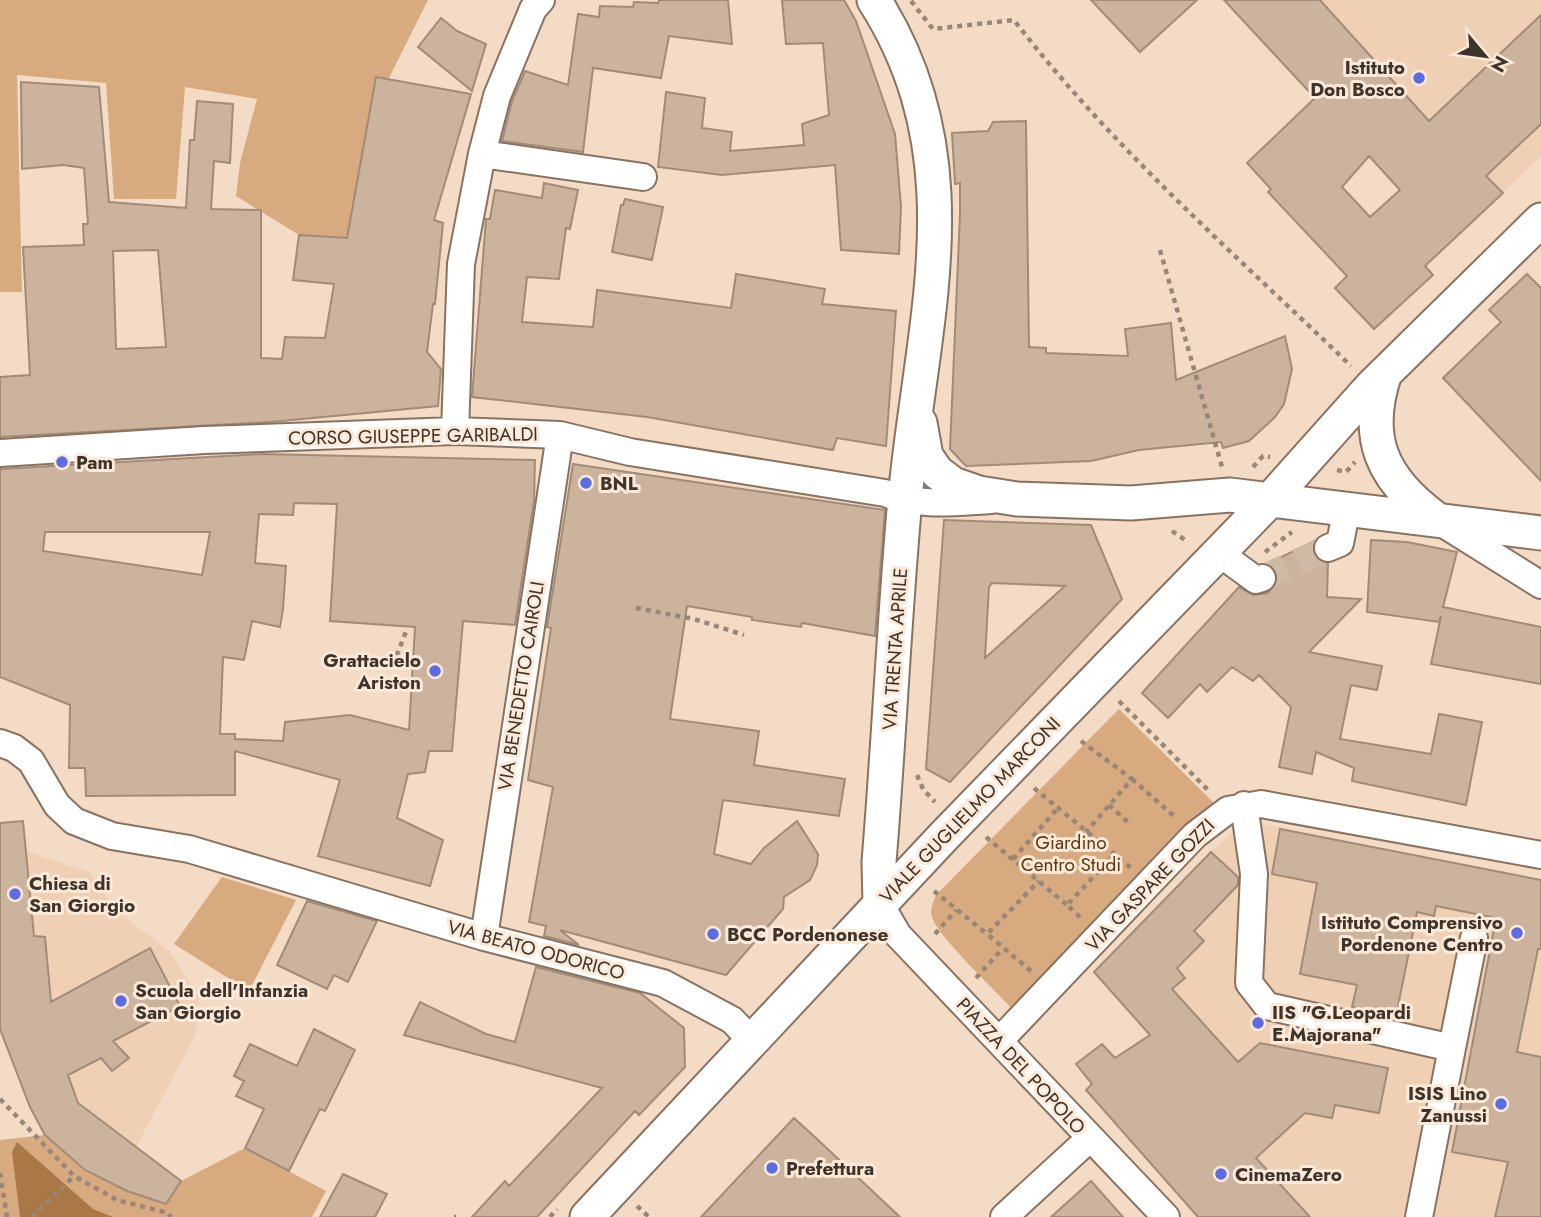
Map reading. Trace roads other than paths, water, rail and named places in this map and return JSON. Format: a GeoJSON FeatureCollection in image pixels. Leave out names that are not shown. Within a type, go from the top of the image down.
{"type":"FeatureCollection","features":[{"type":"Feature","properties":{"kind":"main road"},"geometry":{"type":"LineString","coordinates":[[874,0],[911,74],[931,155],[935,233],[919,395],[921,435],[926,456],[937,472],[953,484],[979,493],[1017,499],[1131,503],[1230,495],[1541,533]]}},
{"type":"Feature","properties":{"kind":"main road","name":"VIALE GUGLIELMO MARCONI"},"geometry":{"type":"LineString","coordinates":[[587,1217],[880,904],[1271,499],[1379,379],[1541,220]]}},
{"type":"Feature","properties":{"kind":"main road"},"geometry":{"type":"LineString","coordinates":[[1379,379],[1375,424],[1387,471],[1407,497],[1435,518]]}},
{"type":"Feature","properties":{"kind":"main road","name":"VIA TRENTA APRILE"},"geometry":{"type":"LineString","coordinates":[[880,904],[879,862],[905,500],[919,395]]}},
{"type":"Feature","properties":{"kind":"street"},"geometry":{"type":"LineString","coordinates":[[455,431],[461,264],[482,154],[497,96],[534,3]]}},
{"type":"Feature","properties":{"kind":"street"},"geometry":{"type":"LineString","coordinates":[[482,154],[643,177]]}},
{"type":"Feature","properties":{"kind":"street","name":"CORSO GIUSEPPE GARIBALDI"},"geometry":{"type":"LineString","coordinates":[[0,453],[204,440],[455,431],[560,435],[630,452],[885,493],[905,500],[936,503],[1017,499]]}},
{"type":"Feature","properties":{"kind":"street","name":"VIA BENEDETTO CAIROLI"},"geometry":{"type":"LineString","coordinates":[[484,937],[560,435]]}},
{"type":"Feature","properties":{"kind":"street"},"geometry":{"type":"LineString","coordinates":[[1328,548],[1340,543],[1347,508]]}},
{"type":"Feature","properties":{"kind":"street"},"geometry":{"type":"LineString","coordinates":[[1435,518],[1541,585]]}},
{"type":"Feature","properties":{"kind":"street"},"geometry":{"type":"LineString","coordinates":[[1219,553],[1256,580],[1262,578]]}},
{"type":"Feature","properties":{"kind":"street","name":"VIA BEATO ODORICO"},"geometry":{"type":"LineString","coordinates":[[0,743],[14,748],[31,761],[57,805],[74,821],[112,836],[189,849],[305,886],[484,937],[663,983],[732,1020],[752,1041]]}},
{"type":"Feature","properties":{"kind":"street"},"geometry":{"type":"LineString","coordinates":[[1452,1048],[1266,1006],[1249,983],[1254,874],[1236,807],[1261,804],[1541,855]]}},
{"type":"Feature","properties":{"kind":"street","name":"VIA GASPARE GOZZI"},"geometry":{"type":"LineString","coordinates":[[999,1041],[1195,835],[1236,807]]}},
{"type":"Feature","properties":{"kind":"street","name":"PIAZZA DEL POPOLO"},"geometry":{"type":"LineString","coordinates":[[880,904],[898,935],[1089,1139],[1004,1217]]}},
{"type":"Feature","properties":{"kind":"street"},"geometry":{"type":"LineString","coordinates":[[1419,1217],[1474,938]]}},
{"type":"Feature","properties":{"kind":"street"},"geometry":{"type":"LineString","coordinates":[[1089,1139],[1116,1162],[1166,1217]]}},
{"type":"Feature","properties":{"kind":"tunnel"},"geometry":{"type":"LineString","coordinates":[[1262,578],[1328,548]]}},
{"type":"Feature","properties":{"kind":"place","name":"Istituto Don Bosco"},"geometry":{"type":"Point","coordinates":[1419,78]}},
{"type":"Feature","properties":{"kind":"place","name":"Pam"},"geometry":{"type":"Point","coordinates":[62,462]}},
{"type":"Feature","properties":{"kind":"place","name":"BNL"},"geometry":{"type":"Point","coordinates":[586,483]}},
{"type":"Feature","properties":{"kind":"place","name":"Grattacielo Ariston"},"geometry":{"type":"Point","coordinates":[435,671]}},
{"type":"Feature","properties":{"kind":"place","name":"Chiesa di San Giorgio"},"geometry":{"type":"Point","coordinates":[15,894]}},
{"type":"Feature","properties":{"kind":"place","name":"Istituto Comprensivo Pordenone Centro"},"geometry":{"type":"Point","coordinates":[1517,933]}},
{"type":"Feature","properties":{"kind":"place","name":"BCC Pordenonese"},"geometry":{"type":"Point","coordinates":[713,934]}},
{"type":"Feature","properties":{"kind":"place","name":"Scuola dell'Infanzia San Giorgio"},"geometry":{"type":"Point","coordinates":[121,1001]}},
{"type":"Feature","properties":{"kind":"place","name":"IIS \"G.Leopardi E.Majorana\""},"geometry":{"type":"Point","coordinates":[1258,1023]}},
{"type":"Feature","properties":{"kind":"place","name":"ISIS Lino Zanussi"},"geometry":{"type":"Point","coordinates":[1501,1104]}},
{"type":"Feature","properties":{"kind":"place","name":"Prefettura"},"geometry":{"type":"Point","coordinates":[772,1168]}},
{"type":"Feature","properties":{"kind":"place","name":"CinemaZero"},"geometry":{"type":"Point","coordinates":[1221,1174]}},
{"type":"Feature","properties":{"kind":"park label","name":"Giardino Centro Studi"},"geometry":{"type":"Point","coordinates":[1071,853]}}]}
